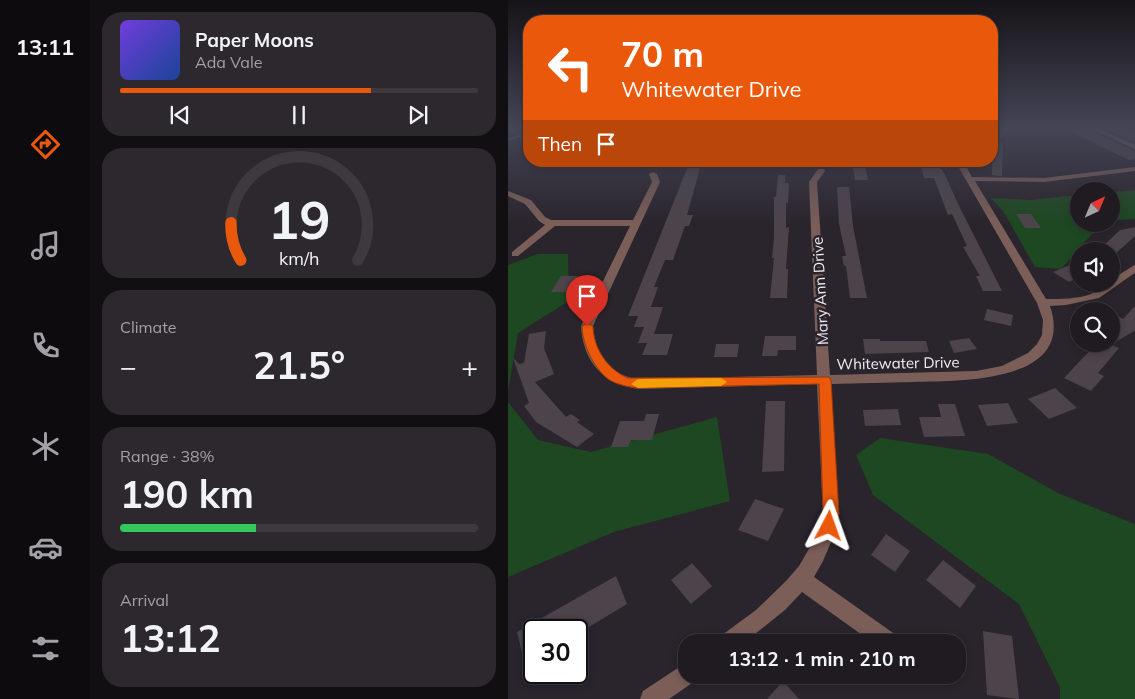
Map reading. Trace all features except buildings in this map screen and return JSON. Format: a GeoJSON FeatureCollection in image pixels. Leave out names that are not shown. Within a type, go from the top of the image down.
{"type":"FeatureCollection","features":[{"type":"Feature","properties":{"kind":"street","name":"Whitewater Drive"},"geometry":{"type":"LineString","coordinates":[[653,174],[656,182],[587,326],[587,337],[602,365],[613,377],[639,384],[976,376],[1000,372],[1018,366],[1034,356],[1044,344],[1049,332],[1049,322],[1043,303],[962,167]]}},
{"type":"Feature","properties":{"kind":"street"},"geometry":{"type":"LineString","coordinates":[[968,179],[1039,180],[1136,169]]}},
{"type":"Feature","properties":{"kind":"street","name":"Mary Ann Drive"},"geometry":{"type":"LineString","coordinates":[[739,634],[785,599],[802,580],[820,550],[829,526],[831,514],[825,380],[813,182],[821,171]]}},
{"type":"Feature","properties":{"kind":"street"},"geometry":{"type":"LineString","coordinates":[[508,193],[528,202],[542,218],[553,223],[636,223]]}},
{"type":"Feature","properties":{"kind":"street"},"geometry":{"type":"LineString","coordinates":[[516,254],[553,223]]}},
{"type":"Feature","properties":{"kind":"street"},"geometry":{"type":"LineString","coordinates":[[1043,303],[1066,302],[1095,296],[1136,267]]}},
{"type":"Feature","properties":{"kind":"street"},"geometry":{"type":"LineString","coordinates":[[802,580],[878,634]]}},
{"type":"Feature","properties":{"kind":"street"},"geometry":{"type":"LineString","coordinates":[[652,699],[678,680]]}},
{"type":"Feature","properties":{"kind":"green space"},"geometry":{"type":"Polygon","coordinates":[[[1135,190],[1135,219],[1120,220],[1120,191],[1135,190]]]}},
{"type":"Feature","properties":{"kind":"green space"},"geometry":{"type":"Polygon","coordinates":[[[1070,196],[1070,232],[1096,232],[1085,242],[1070,242],[1070,259],[1061,269],[1035,267],[1003,211],[991,198],[1031,200],[1070,196]]]}},
{"type":"Feature","properties":{"kind":"green space"},"geometry":{"type":"Polygon","coordinates":[[[538,254],[568,254],[569,301],[518,333],[508,391],[508,265],[538,254]]]}},
{"type":"Feature","properties":{"kind":"green space"},"geometry":{"type":"Polygon","coordinates":[[[508,402],[538,440],[591,452],[717,417],[730,501],[614,532],[508,577],[508,402]]]}},
{"type":"Feature","properties":{"kind":"green space"},"geometry":{"type":"Polygon","coordinates":[[[880,438],[988,454],[1058,493],[1135,524],[1135,699],[1060,699],[1060,687],[1019,604],[873,495],[856,455],[880,438]]]}},
{"type":"Feature","properties":{"kind":"slow traffic"},"geometry":{"type":"LineString","coordinates":[[638,384],[721,382]]}},
{"type":"Feature","properties":{"kind":"route"},"geometry":{"type":"LineString","coordinates":[[587,326],[587,337],[602,365],[613,377],[626,382],[639,384],[825,380],[831,514],[829,526]]}}]}
